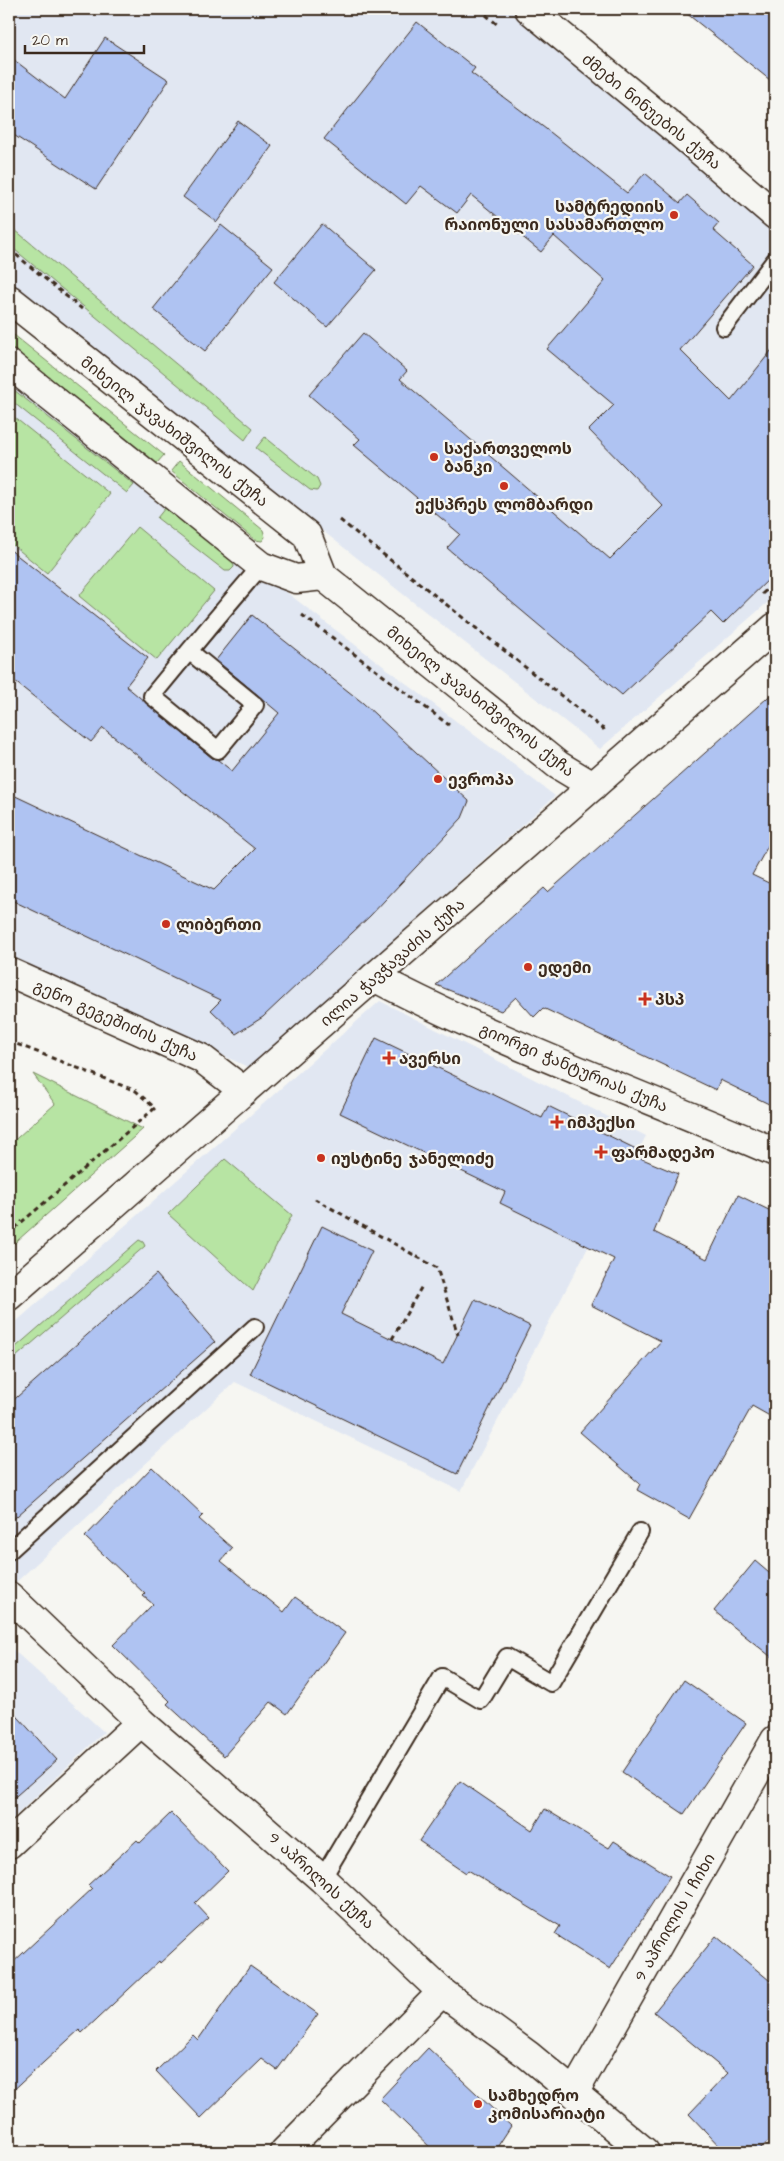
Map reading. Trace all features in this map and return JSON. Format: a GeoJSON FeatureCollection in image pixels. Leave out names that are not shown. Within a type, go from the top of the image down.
{"type":"FeatureCollection","features":[{"type":"Feature","properties":{"kind":"street","name":"ძმები ნინუების ქუჩა"},"geometry":{"type":"LineString","coordinates":[[529,9],[676,130],[775,215]]}},
{"type":"Feature","properties":{"kind":"street","name":"მიხეილ ჯავახიშვილის ქუჩა"},"geometry":{"type":"LineString","coordinates":[[9,299],[307,535],[323,576],[558,765],[593,786]]}},
{"type":"Feature","properties":{"kind":"street"},"geometry":{"type":"LineString","coordinates":[[9,364],[261,566],[296,579],[323,576]]}},
{"type":"Feature","properties":{"kind":"street","name":"ილია ჭავჭავაძის ქუჩა"},"geometry":{"type":"LineString","coordinates":[[9,1296],[775,627]]}},
{"type":"Feature","properties":{"kind":"street","name":"გენო გეგეშიძის ქუჩა"},"geometry":{"type":"LineString","coordinates":[[9,972],[201,1058],[244,1091]]}},
{"type":"Feature","properties":{"kind":"street","name":"გიორგი ჭანტურიას ქუჩა"},"geometry":{"type":"LineString","coordinates":[[374,977],[408,995],[530,1051],[775,1152]]}},
{"type":"Feature","properties":{"kind":"street","name":"9 აპრილის ქუჩა"},"geometry":{"type":"LineString","coordinates":[[9,1596],[141,1722],[322,1878],[442,1992],[528,2055],[645,2152]]}},
{"type":"Feature","properties":{"kind":"street"},"geometry":{"type":"LineString","coordinates":[[9,1844],[141,1722]]}},
{"type":"Feature","properties":{"kind":"street","name":"9 აპრილის I ჩიხი"},"geometry":{"type":"LineString","coordinates":[[574,2093],[775,1740]]}},
{"type":"Feature","properties":{"kind":"street"},"geometry":{"type":"LineString","coordinates":[[284,2152],[442,1992]]}},
{"type":"Feature","properties":{"kind":"lane"},"geometry":{"type":"LineString","coordinates":[[724,327],[775,260]]}},
{"type":"Feature","properties":{"kind":"lane"},"geometry":{"type":"LineString","coordinates":[[190,651],[255,705],[218,750],[152,696],[261,566]]}},
{"type":"Feature","properties":{"kind":"lane"},"geometry":{"type":"LineString","coordinates":[[9,1551],[255,1327]]}},
{"type":"Feature","properties":{"kind":"lane"},"geometry":{"type":"LineString","coordinates":[[322,1878],[442,1677],[481,1700],[507,1657],[551,1683],[640,1532]]}},
{"type":"Feature","properties":{"kind":"path"},"geometry":{"type":"LineString","coordinates":[[9,249],[84,311]]}},
{"type":"Feature","properties":{"kind":"path"},"geometry":{"type":"LineString","coordinates":[[335,517],[603,729],[611,723]]}},
{"type":"Feature","properties":{"kind":"path"},"geometry":{"type":"LineString","coordinates":[[762,595],[775,582]]}},
{"type":"Feature","properties":{"kind":"path"},"geometry":{"type":"LineString","coordinates":[[298,612],[457,731]]}},
{"type":"Feature","properties":{"kind":"path"},"geometry":{"type":"LineString","coordinates":[[9,1041],[136,1091],[155,1108],[9,1233]]}},
{"type":"Feature","properties":{"kind":"path"},"geometry":{"type":"LineString","coordinates":[[315,1199],[437,1268],[458,1335]]}},
{"type":"Feature","properties":{"kind":"path"},"geometry":{"type":"LineString","coordinates":[[392,1339],[422,1286]]}},
{"type":"Feature","properties":{"kind":"shaded area"},"geometry":{"type":"Polygon","coordinates":[[[9,9],[508,9],[775,229],[775,596],[600,749],[9,284],[9,9]]]}},
{"type":"Feature","properties":{"kind":"shaded area"},"geometry":{"type":"Polygon","coordinates":[[[9,378],[329,625],[555,796],[250,1068],[9,956],[9,378]]]}},
{"type":"Feature","properties":{"kind":"shaded area"},"geometry":{"type":"Polygon","coordinates":[[[380,1001],[646,1136],[461,1491],[235,1382],[14,1584],[9,1578],[9,1328],[380,1001]]]}},
{"type":"Feature","properties":{"kind":"shaded area"},"geometry":{"type":"Polygon","coordinates":[[[9,1646],[104,1732],[9,1822],[9,1646]]]}},
{"type":"Feature","properties":{"kind":"green space"},"geometry":{"type":"Polygon","coordinates":[[[9,225],[253,428],[245,440],[9,245],[9,225]]]}},
{"type":"Feature","properties":{"kind":"green space"},"geometry":{"type":"Polygon","coordinates":[[[9,331],[164,455],[157,463],[9,345],[9,331]]]}},
{"type":"Feature","properties":{"kind":"green space"},"geometry":{"type":"Polygon","coordinates":[[[9,386],[134,485],[127,493],[9,399],[9,386]]]}},
{"type":"Feature","properties":{"kind":"green space"},"geometry":{"type":"Polygon","coordinates":[[[9,413],[110,494],[47,573],[9,542],[9,413]]]}},
{"type":"Feature","properties":{"kind":"green space"},"geometry":{"type":"Polygon","coordinates":[[[265,437],[317,479],[320,486],[317,491],[310,490],[256,448],[265,437]]]}},
{"type":"Feature","properties":{"kind":"green space"},"geometry":{"type":"Polygon","coordinates":[[[179,461],[263,530],[265,537],[262,541],[255,540],[171,471],[179,461]]]}},
{"type":"Feature","properties":{"kind":"green space"},"geometry":{"type":"Polygon","coordinates":[[[165,508],[233,561],[234,567],[230,571],[225,571],[157,518],[165,508]]]}},
{"type":"Feature","properties":{"kind":"green space"},"geometry":{"type":"Polygon","coordinates":[[[137,527],[214,591],[157,660],[79,596],[137,527]]]}},
{"type":"Feature","properties":{"kind":"green space"},"geometry":{"type":"Polygon","coordinates":[[[33,1074],[143,1129],[9,1248],[9,1145],[55,1104],[33,1074]]]}},
{"type":"Feature","properties":{"kind":"green space"},"geometry":{"type":"Polygon","coordinates":[[[225,1159],[292,1215],[253,1291],[168,1214],[225,1159]]]}},
{"type":"Feature","properties":{"kind":"green space"},"geometry":{"type":"Polygon","coordinates":[[[139,1240],[145,1246],[9,1363],[9,1353],[139,1240]]]}},
{"type":"Feature","properties":{"kind":"building"},"geometry":{"type":"Polygon","coordinates":[[[681,9],[775,9],[775,84],[681,9]]]}},
{"type":"Feature","properties":{"kind":"building"},"geometry":{"type":"Polygon","coordinates":[[[417,22],[475,68],[471,73],[627,193],[645,173],[680,203],[687,195],[719,223],[713,230],[753,265],[680,350],[731,401],[775,346],[775,573],[723,624],[711,612],[622,695],[447,548],[460,534],[354,445],[360,439],[309,395],[363,333],[407,371],[400,379],[610,559],[663,506],[589,430],[614,405],[547,349],[605,281],[554,236],[541,252],[471,195],[457,213],[421,186],[406,204],[324,139],[417,22]]]}},
{"type":"Feature","properties":{"kind":"building"},"geometry":{"type":"Polygon","coordinates":[[[105,38],[169,80],[96,189],[9,132],[9,56],[65,99],[105,38]]]}},
{"type":"Feature","properties":{"kind":"building"},"geometry":{"type":"Polygon","coordinates":[[[238,121],[272,146],[217,222],[183,197],[238,121]]]}},
{"type":"Feature","properties":{"kind":"building"},"geometry":{"type":"Polygon","coordinates":[[[322,224],[376,270],[327,327],[274,282],[322,224]]]}},
{"type":"Feature","properties":{"kind":"building"},"geometry":{"type":"Polygon","coordinates":[[[221,225],[273,267],[205,351],[153,309],[221,225]]]}},
{"type":"Feature","properties":{"kind":"building"},"geometry":{"type":"Polygon","coordinates":[[[9,549],[148,658],[126,686],[212,758],[218,760],[232,771],[279,713],[216,660],[252,615],[363,703],[469,801],[462,818],[370,916],[263,1017],[236,1034],[211,1010],[221,1000],[9,899],[9,793],[214,890],[255,849],[103,728],[91,742],[9,677],[9,549]]]}},
{"type":"Feature","properties":{"kind":"building"},"geometry":{"type":"Polygon","coordinates":[[[775,691],[775,833],[752,875],[775,886],[775,1107],[720,1080],[716,1090],[543,1008],[534,1017],[516,997],[501,1011],[436,985],[544,888],[548,892],[775,691]]]}},
{"type":"Feature","properties":{"kind":"building"},"geometry":{"type":"Polygon","coordinates":[[[376,1038],[542,1118],[548,1106],[636,1149],[633,1155],[678,1174],[654,1232],[707,1259],[738,1195],[775,1213],[775,1419],[752,1406],[689,1519],[637,1490],[640,1484],[580,1432],[661,1341],[591,1305],[614,1259],[500,1203],[505,1192],[340,1113],[376,1038]]]}},
{"type":"Feature","properties":{"kind":"building"},"geometry":{"type":"Polygon","coordinates":[[[322,1226],[372,1251],[341,1314],[443,1364],[475,1299],[530,1326],[457,1474],[250,1374],[322,1226]]]}},
{"type":"Feature","properties":{"kind":"building"},"geometry":{"type":"Polygon","coordinates":[[[156,1274],[215,1342],[9,1523],[9,1404],[156,1274]]]}},
{"type":"Feature","properties":{"kind":"building"},"geometry":{"type":"Polygon","coordinates":[[[152,1467],[203,1515],[199,1519],[232,1548],[221,1561],[284,1612],[295,1597],[345,1633],[287,1714],[271,1702],[224,1756],[167,1704],[170,1701],[113,1645],[153,1604],[143,1596],[145,1594],[85,1537],[152,1467]]]}},
{"type":"Feature","properties":{"kind":"building"},"geometry":{"type":"Polygon","coordinates":[[[755,1561],[775,1578],[775,1660],[714,1611],[755,1561]]]}},
{"type":"Feature","properties":{"kind":"building"},"geometry":{"type":"Polygon","coordinates":[[[684,1680],[746,1723],[684,1814],[622,1772],[684,1680]]]}},
{"type":"Feature","properties":{"kind":"building"},"geometry":{"type":"Polygon","coordinates":[[[9,1707],[57,1760],[9,1802],[9,1707]]]}},
{"type":"Feature","properties":{"kind":"building"},"geometry":{"type":"Polygon","coordinates":[[[460,1781],[532,1830],[545,1809],[609,1848],[614,1841],[670,1876],[610,1969],[555,1934],[560,1926],[468,1870],[466,1873],[419,1841],[460,1781]]]}},
{"type":"Feature","properties":{"kind":"building"},"geometry":{"type":"Polygon","coordinates":[[[171,1813],[228,1871],[195,1903],[209,1918],[160,1963],[159,1961],[82,2033],[79,2030],[9,2094],[9,1966],[92,1889],[88,1885],[137,1840],[140,1843],[171,1813]]]}},
{"type":"Feature","properties":{"kind":"building"},"geometry":{"type":"Polygon","coordinates":[[[716,1936],[775,1985],[775,2136],[756,2152],[725,2152],[689,2114],[728,2073],[654,2012],[716,1936]]]}},
{"type":"Feature","properties":{"kind":"building"},"geometry":{"type":"Polygon","coordinates":[[[250,1966],[318,2014],[277,2070],[262,2059],[201,2118],[156,2071],[193,2035],[198,2040],[250,1966]]]}},
{"type":"Feature","properties":{"kind":"building"},"geometry":{"type":"Polygon","coordinates":[[[428,2048],[511,2126],[494,2152],[435,2152],[380,2099],[428,2048]]]}},
{"type":"Feature","properties":{"kind":"place","name":"სამტრედიის რაიონული სასამართლო"},"geometry":{"type":"Point","coordinates":[674,215]}},
{"type":"Feature","properties":{"kind":"place","name":"საქართველოს ბანკი"},"geometry":{"type":"Point","coordinates":[434,457]}},
{"type":"Feature","properties":{"kind":"place","name":"ექსპრეს ლომბარდი"},"geometry":{"type":"Point","coordinates":[504,486]}},
{"type":"Feature","properties":{"kind":"place","name":"ევროპა"},"geometry":{"type":"Point","coordinates":[438,779]}},
{"type":"Feature","properties":{"kind":"place","name":"ლიბერთი"},"geometry":{"type":"Point","coordinates":[166,924]}},
{"type":"Feature","properties":{"kind":"place","name":"ედემი"},"geometry":{"type":"Point","coordinates":[528,967]}},
{"type":"Feature","properties":{"kind":"place","name":"პსპ"},"geometry":{"type":"Point","coordinates":[645,999]}},
{"type":"Feature","properties":{"kind":"place","name":"ავერსი"},"geometry":{"type":"Point","coordinates":[389,1058]}},
{"type":"Feature","properties":{"kind":"place","name":"იმპექსი"},"geometry":{"type":"Point","coordinates":[557,1122]}},
{"type":"Feature","properties":{"kind":"place","name":"ფარმადეპო"},"geometry":{"type":"Point","coordinates":[601,1152]}},
{"type":"Feature","properties":{"kind":"place","name":"იუსტინე ჯანელიძე"},"geometry":{"type":"Point","coordinates":[321,1158]}},
{"type":"Feature","properties":{"kind":"place","name":"სამხედრო კომისარიატი"},"geometry":{"type":"Point","coordinates":[478,2104]}}]}
